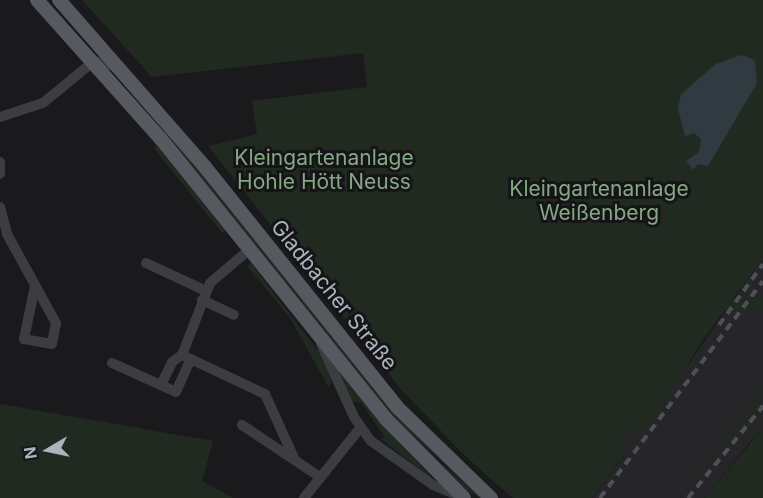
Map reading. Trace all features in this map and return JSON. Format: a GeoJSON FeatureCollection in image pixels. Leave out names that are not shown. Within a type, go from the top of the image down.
{"type":"FeatureCollection","features":[{"type":"Feature","properties":{"kind":"main road","name":"Gladbacher Straße"},"geometry":{"type":"LineString","coordinates":[[37,0],[94,61],[250,249],[386,419],[464,498]]}},
{"type":"Feature","properties":{"kind":"main road","name":"Gladbacher Straße"},"geometry":{"type":"LineString","coordinates":[[59,0],[135,84],[397,407],[491,498]]}},
{"type":"Feature","properties":{"kind":"street"},"geometry":{"type":"LineString","coordinates":[[0,117],[43,103],[94,61],[113,65],[135,84]]}},
{"type":"Feature","properties":{"kind":"street"},"geometry":{"type":"LineString","coordinates":[[0,162],[0,174]]}},
{"type":"Feature","properties":{"kind":"street"},"geometry":{"type":"LineString","coordinates":[[0,207],[8,234],[56,323],[51,345],[24,339],[35,286]]}},
{"type":"Feature","properties":{"kind":"street","name":"Gladbacher Straße"},"geometry":{"type":"LineString","coordinates":[[186,357],[172,362],[161,386],[176,392],[204,295],[250,249]]}},
{"type":"Feature","properties":{"kind":"street"},"geometry":{"type":"LineString","coordinates":[[146,263],[204,295],[234,315]]}},
{"type":"Feature","properties":{"kind":"street","name":"Gladbacher Straße"},"geometry":{"type":"LineString","coordinates":[[316,333],[360,428],[433,485],[464,498]]}},
{"type":"Feature","properties":{"kind":"street"},"geometry":{"type":"LineString","coordinates":[[186,357],[265,394],[295,460]]}},
{"type":"Feature","properties":{"kind":"street"},"geometry":{"type":"LineString","coordinates":[[112,363],[161,386]]}},
{"type":"Feature","properties":{"kind":"street"},"geometry":{"type":"LineString","coordinates":[[242,425],[320,477]]}},
{"type":"Feature","properties":{"kind":"street"},"geometry":{"type":"LineString","coordinates":[[304,498],[360,428]]}},
{"type":"Feature","properties":{"kind":"shaded area"},"geometry":{"type":"Polygon","coordinates":[[[741,55],[755,60],[757,83],[708,166],[698,164],[693,170],[686,161],[699,152],[701,139],[694,133],[685,136],[678,109],[681,94],[716,64],[741,55]]]}},
{"type":"Feature","properties":{"kind":"shaded area"},"geometry":{"type":"Polygon","coordinates":[[[763,258],[763,426],[704,498],[592,498],[625,455],[620,451],[626,438],[683,372],[763,258]]]}},
{"type":"Feature","properties":{"kind":"green space"},"geometry":{"type":"Polygon","coordinates":[[[82,0],[763,0],[763,258],[701,343],[644,431],[639,428],[625,439],[620,451],[625,454],[592,498],[513,498],[465,456],[400,388],[208,146],[257,134],[252,101],[367,87],[363,53],[152,77],[82,0]]]}},
{"type":"Feature","properties":{"kind":"green space"},"geometry":{"type":"Polygon","coordinates":[[[114,76],[227,201],[386,403],[440,462],[481,498],[461,487],[383,406],[114,76]]]}},
{"type":"Feature","properties":{"kind":"green space"},"geometry":{"type":"Polygon","coordinates":[[[157,146],[226,231],[222,233],[154,149],[157,146]]]}},
{"type":"Feature","properties":{"kind":"green space"},"geometry":{"type":"Polygon","coordinates":[[[251,263],[318,351],[332,377],[329,388],[290,318],[247,266],[251,263]]]}},
{"type":"Feature","properties":{"kind":"green space"},"geometry":{"type":"Polygon","coordinates":[[[515,300],[763,300],[763,310],[515,310],[515,300]]]}},
{"type":"Feature","properties":{"kind":"green space"},"geometry":{"type":"Polygon","coordinates":[[[335,367],[379,421],[436,482],[381,439],[385,437],[361,403],[351,401],[335,367]]]}},
{"type":"Feature","properties":{"kind":"green space"},"geometry":{"type":"Polygon","coordinates":[[[763,390],[763,400],[694,483],[755,401],[763,390]]]}},
{"type":"Feature","properties":{"kind":"green space"},"geometry":{"type":"Polygon","coordinates":[[[0,404],[213,441],[202,481],[233,498],[0,498],[0,404]]]}},
{"type":"Feature","properties":{"kind":"green space"},"geometry":{"type":"Polygon","coordinates":[[[763,426],[763,498],[704,498],[748,446],[763,426]]]}},
{"type":"Feature","properties":{"kind":"railway"},"geometry":{"type":"LineString","coordinates":[[719,325],[763,264]]}},
{"type":"Feature","properties":{"kind":"railway"},"geometry":{"type":"LineString","coordinates":[[600,498],[763,281]]}},
{"type":"Feature","properties":{"kind":"railway"},"geometry":{"type":"LineString","coordinates":[[688,498],[763,406]]}},
{"type":"Feature","properties":{"kind":"park label","name":"Kleingartenanlage Hohle Hött Neuss"},"geometry":{"type":"Point","coordinates":[324,170]}},
{"type":"Feature","properties":{"kind":"park label","name":"Kleingartenanlage Weißenberg"},"geometry":{"type":"Point","coordinates":[599,201]}}]}
